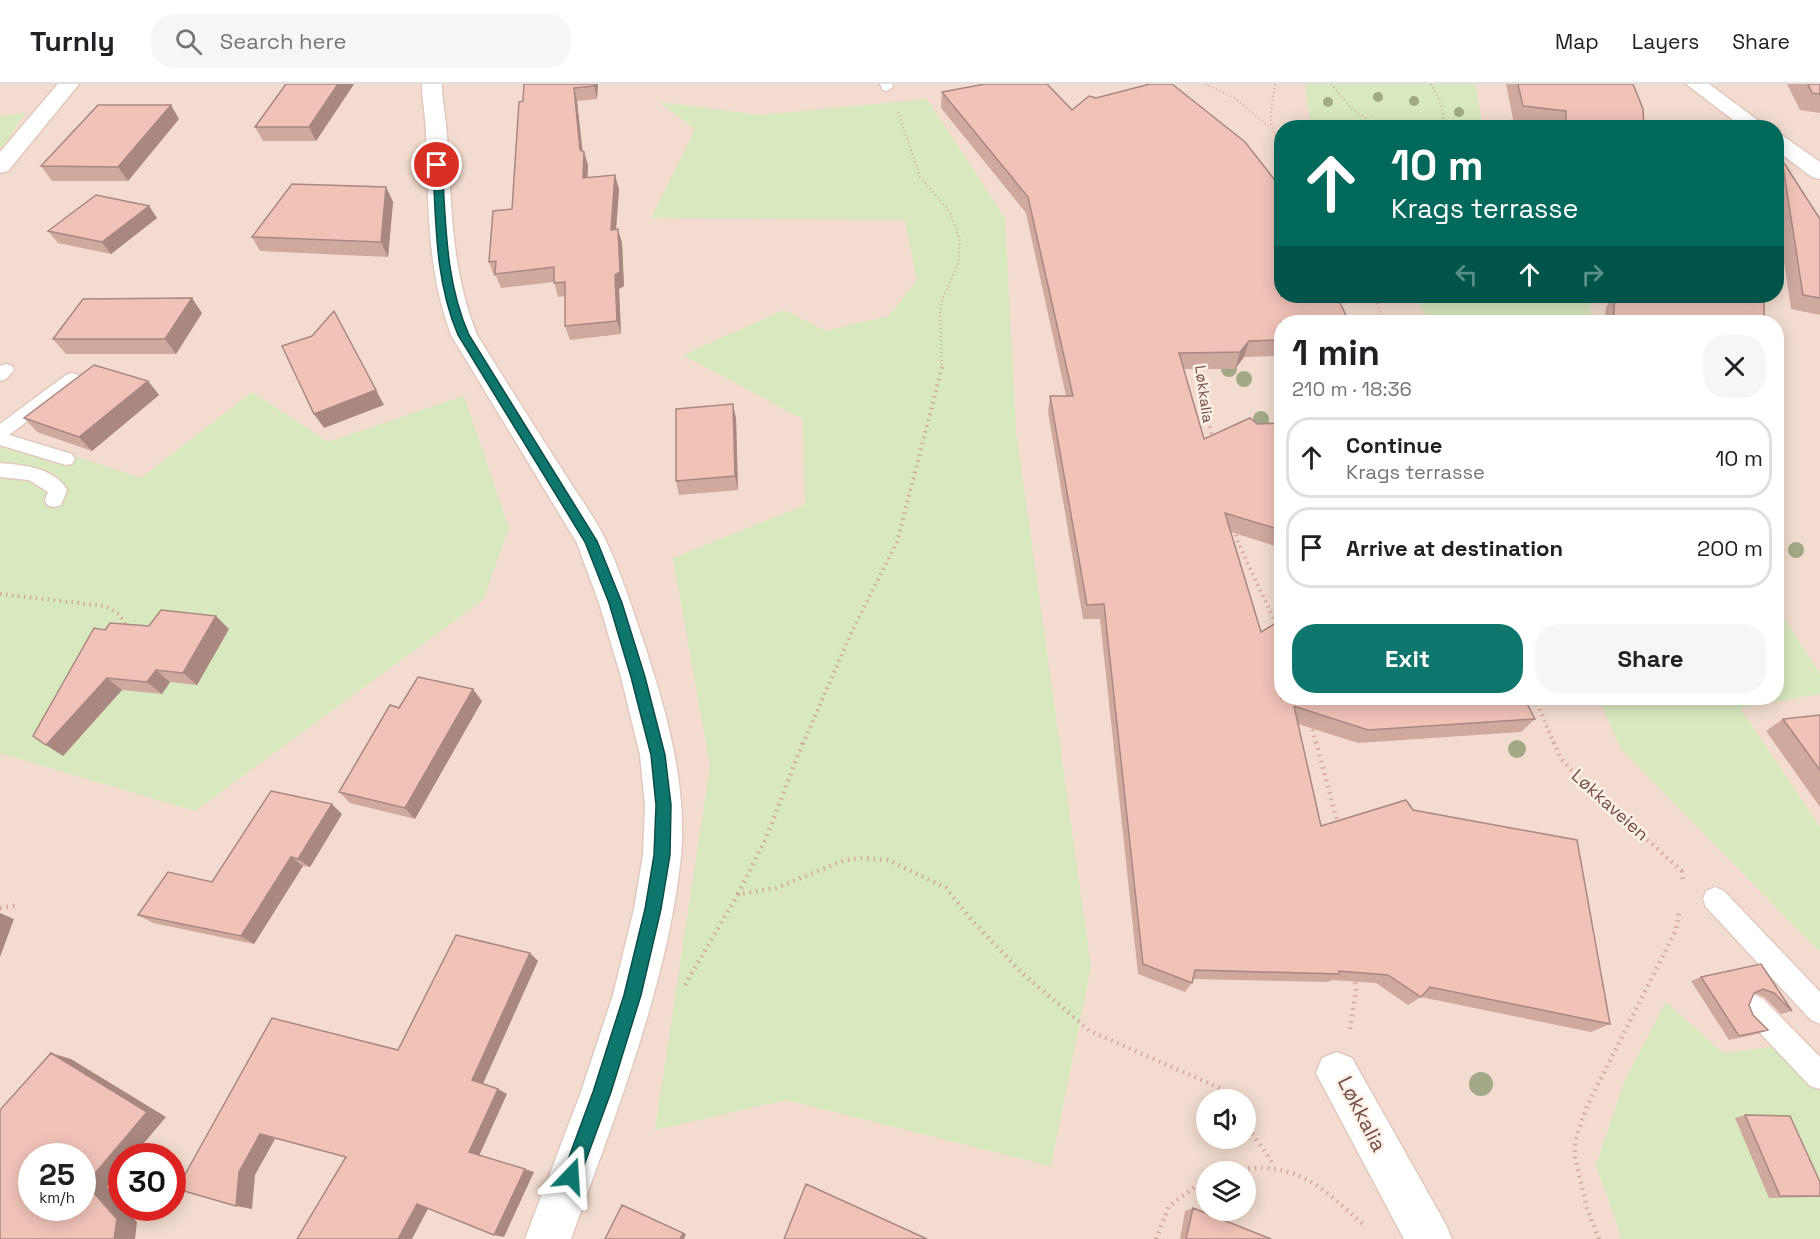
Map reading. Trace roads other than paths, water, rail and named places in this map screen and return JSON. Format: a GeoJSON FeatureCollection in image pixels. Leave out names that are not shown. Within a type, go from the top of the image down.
{"type":"FeatureCollection","features":[{"type":"Feature","properties":{"kind":"street"},"geometry":{"type":"LineString","coordinates":[[0,166],[69,84]]}},
{"type":"Feature","properties":{"kind":"street"},"geometry":{"type":"LineString","coordinates":[[432,84],[440,228],[445,280],[453,311],[464,335],[591,541],[615,603],[638,677],[658,755],[663,805],[662,855],[653,909],[633,995],[602,1092],[548,1239]]}},
{"type":"Feature","properties":{"kind":"street"},"geometry":{"type":"LineString","coordinates":[[1696,84],[1747,120]]}},
{"type":"Feature","properties":{"kind":"street"},"geometry":{"type":"LineString","coordinates":[[1784,146],[1820,172]]}},
{"type":"Feature","properties":{"kind":"street","name":"Løkkalia"},"geometry":{"type":"LineString","coordinates":[[1337,1073],[1430,1239]]}},
{"type":"Feature","properties":{"kind":"lane"},"geometry":{"type":"LineString","coordinates":[[0,433],[72,379]]}},
{"type":"Feature","properties":{"kind":"lane"},"geometry":{"type":"LineString","coordinates":[[0,439],[66,459]]}},
{"type":"Feature","properties":{"kind":"lane"},"geometry":{"type":"LineString","coordinates":[[0,470],[22,471],[49,480],[58,490],[54,500]]}},
{"type":"Feature","properties":{"kind":"lane"},"geometry":{"type":"LineString","coordinates":[[1715,899],[1820,1011]]}},
{"type":"Feature","properties":{"kind":"lane"},"geometry":{"type":"LineString","coordinates":[[1754,1008],[1820,1077]]}}]}
